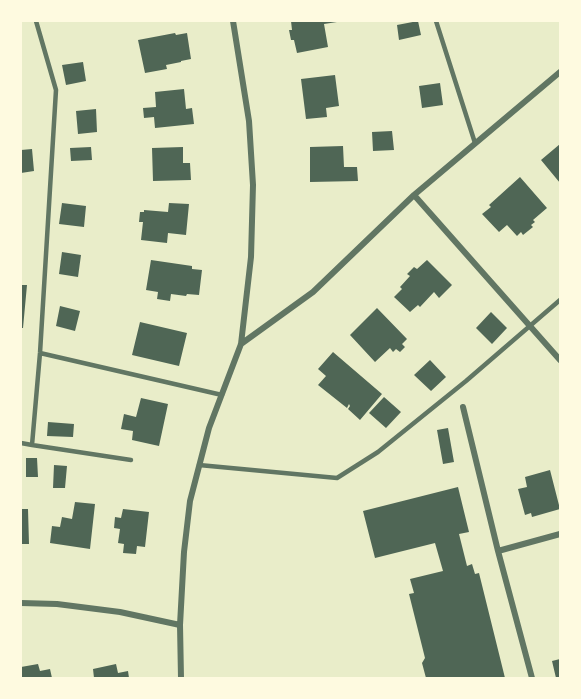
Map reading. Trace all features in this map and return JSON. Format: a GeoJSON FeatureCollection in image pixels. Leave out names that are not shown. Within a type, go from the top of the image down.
{"type":"FeatureCollection","features":[{"type":"Feature","properties":{"kind":"street"},"geometry":{"type":"LineString","coordinates":[[181,678],[180,625],[184,552],[190,501],[209,428],[241,344],[251,257],[253,185],[249,121],[233,21]]}},
{"type":"Feature","properties":{"kind":"street"},"geometry":{"type":"LineString","coordinates":[[241,344],[313,292],[414,195],[560,72]]}},
{"type":"Feature","properties":{"kind":"street"},"geometry":{"type":"LineString","coordinates":[[414,195],[560,360]]}},
{"type":"Feature","properties":{"kind":"street"},"geometry":{"type":"LineString","coordinates":[[464,407],[498,551],[532,678]]}},
{"type":"Feature","properties":{"kind":"street"},"geometry":{"type":"LineString","coordinates":[[498,551],[560,534]]}},
{"type":"Feature","properties":{"kind":"street"},"geometry":{"type":"LineString","coordinates":[[21,603],[57,604],[120,612],[180,625]]}},
{"type":"Feature","properties":{"kind":"lane"},"geometry":{"type":"LineString","coordinates":[[32,445],[56,90],[36,21]]}},
{"type":"Feature","properties":{"kind":"lane"},"geometry":{"type":"LineString","coordinates":[[436,21],[475,144]]}},
{"type":"Feature","properties":{"kind":"lane"},"geometry":{"type":"LineString","coordinates":[[199,465],[337,478],[378,452],[466,381],[560,300]]}},
{"type":"Feature","properties":{"kind":"lane"},"geometry":{"type":"LineString","coordinates":[[40,353],[222,394]]}},
{"type":"Feature","properties":{"kind":"lane"},"geometry":{"type":"LineString","coordinates":[[21,443],[131,460]]}},
{"type":"Feature","properties":{"kind":"building"},"geometry":{"type":"Polygon","coordinates":[[[291,21],[337,22],[324,24],[328,47],[297,53],[289,30],[292,30],[291,21]]]}},
{"type":"Feature","properties":{"kind":"building"},"geometry":{"type":"Polygon","coordinates":[[[418,21],[421,35],[399,40],[397,25],[418,21]]]}},
{"type":"Feature","properties":{"kind":"building"},"geometry":{"type":"Polygon","coordinates":[[[175,33],[176,35],[187,33],[191,59],[166,65],[167,69],[145,73],[138,40],[175,33]]]}},
{"type":"Feature","properties":{"kind":"building"},"geometry":{"type":"Polygon","coordinates":[[[83,62],[86,81],[66,85],[62,65],[83,62]]]}},
{"type":"Feature","properties":{"kind":"building"},"geometry":{"type":"Polygon","coordinates":[[[335,75],[339,106],[326,108],[327,117],[306,119],[301,79],[335,75]]]}},
{"type":"Feature","properties":{"kind":"building"},"geometry":{"type":"Polygon","coordinates":[[[440,83],[443,105],[422,108],[419,86],[440,83]]]}},
{"type":"Feature","properties":{"kind":"building"},"geometry":{"type":"Polygon","coordinates":[[[184,89],[186,109],[192,108],[194,124],[155,128],[154,117],[144,118],[143,108],[156,107],[155,92],[184,89]]]}},
{"type":"Feature","properties":{"kind":"building"},"geometry":{"type":"Polygon","coordinates":[[[96,109],[97,132],[78,134],[76,111],[96,109]]]}},
{"type":"Feature","properties":{"kind":"building"},"geometry":{"type":"Polygon","coordinates":[[[392,131],[394,150],[373,151],[372,132],[392,131]]]}},
{"type":"Feature","properties":{"kind":"building"},"geometry":{"type":"Polygon","coordinates":[[[560,144],[560,183],[541,160],[560,144]]]}},
{"type":"Feature","properties":{"kind":"building"},"geometry":{"type":"Polygon","coordinates":[[[343,146],[344,167],[357,167],[358,181],[310,182],[310,147],[343,146]]]}},
{"type":"Feature","properties":{"kind":"building"},"geometry":{"type":"Polygon","coordinates":[[[91,147],[92,160],[71,161],[70,148],[91,147]]]}},
{"type":"Feature","properties":{"kind":"building"},"geometry":{"type":"Polygon","coordinates":[[[183,147],[183,163],[190,163],[191,180],[153,181],[152,148],[183,147]]]}},
{"type":"Feature","properties":{"kind":"building"},"geometry":{"type":"Polygon","coordinates":[[[32,149],[34,171],[21,173],[21,150],[32,149]]]}},
{"type":"Feature","properties":{"kind":"building"},"geometry":{"type":"Polygon","coordinates":[[[520,177],[547,208],[533,220],[535,222],[531,225],[533,227],[523,235],[521,232],[517,236],[507,225],[499,232],[482,214],[520,177]]]}},
{"type":"Feature","properties":{"kind":"building"},"geometry":{"type":"Polygon","coordinates":[[[62,203],[86,206],[84,227],[59,224],[62,203]]]}},
{"type":"Feature","properties":{"kind":"building"},"geometry":{"type":"Polygon","coordinates":[[[169,203],[189,204],[186,235],[168,233],[167,243],[141,240],[143,222],[139,222],[140,212],[144,210],[168,212],[169,203]]]}},
{"type":"Feature","properties":{"kind":"building"},"geometry":{"type":"Polygon","coordinates":[[[62,252],[81,255],[78,277],[59,274],[62,252]]]}},
{"type":"Feature","properties":{"kind":"building"},"geometry":{"type":"Polygon","coordinates":[[[151,260],[192,266],[192,269],[202,270],[199,295],[171,294],[170,301],[157,299],[158,292],[146,290],[151,260]]]}},
{"type":"Feature","properties":{"kind":"building"},"geometry":{"type":"Polygon","coordinates":[[[427,260],[452,285],[439,298],[434,292],[420,307],[418,305],[410,312],[394,297],[410,276],[407,274],[427,260]]]}},
{"type":"Feature","properties":{"kind":"building"},"geometry":{"type":"Polygon","coordinates":[[[21,285],[27,285],[23,328],[21,328],[21,285]]]}},
{"type":"Feature","properties":{"kind":"building"},"geometry":{"type":"Polygon","coordinates":[[[60,306],[80,311],[75,331],[56,326],[60,306]]]}},
{"type":"Feature","properties":{"kind":"building"},"geometry":{"type":"Polygon","coordinates":[[[377,308],[407,339],[402,344],[405,347],[400,352],[396,349],[393,352],[390,348],[375,362],[350,335],[377,308]]]}},
{"type":"Feature","properties":{"kind":"building"},"geometry":{"type":"Polygon","coordinates":[[[491,312],[507,328],[492,344],[476,328],[491,312]]]}},
{"type":"Feature","properties":{"kind":"building"},"geometry":{"type":"Polygon","coordinates":[[[140,322],[187,333],[179,366],[132,355],[140,322]]]}},
{"type":"Feature","properties":{"kind":"building"},"geometry":{"type":"Polygon","coordinates":[[[333,352],[382,394],[360,420],[348,409],[349,404],[347,408],[318,385],[326,376],[318,369],[333,352]]]}},
{"type":"Feature","properties":{"kind":"building"},"geometry":{"type":"Polygon","coordinates":[[[430,360],[446,377],[431,391],[414,375],[430,360]]]}},
{"type":"Feature","properties":{"kind":"building"},"geometry":{"type":"Polygon","coordinates":[[[384,397],[401,412],[386,428],[369,413],[384,397]]]}},
{"type":"Feature","properties":{"kind":"building"},"geometry":{"type":"Polygon","coordinates":[[[141,398],[168,404],[159,446],[132,440],[133,431],[121,429],[124,414],[136,417],[141,398]]]}},
{"type":"Feature","properties":{"kind":"building"},"geometry":{"type":"Polygon","coordinates":[[[48,422],[74,424],[73,437],[47,436],[48,422]]]}},
{"type":"Feature","properties":{"kind":"building"},"geometry":{"type":"Polygon","coordinates":[[[448,428],[454,462],[443,464],[437,430],[448,428]]]}},
{"type":"Feature","properties":{"kind":"building"},"geometry":{"type":"Polygon","coordinates":[[[26,458],[37,458],[38,477],[26,477],[26,458]]]}},
{"type":"Feature","properties":{"kind":"building"},"geometry":{"type":"Polygon","coordinates":[[[54,465],[67,466],[65,488],[53,488],[54,465]]]}},
{"type":"Feature","properties":{"kind":"building"},"geometry":{"type":"Polygon","coordinates":[[[550,470],[560,509],[532,517],[531,513],[525,515],[518,489],[527,487],[525,477],[550,470]]]}},
{"type":"Feature","properties":{"kind":"building"},"geometry":{"type":"Polygon","coordinates":[[[458,487],[469,532],[459,534],[467,566],[472,564],[475,574],[479,573],[505,678],[426,678],[422,663],[425,658],[409,594],[414,593],[410,579],[443,571],[435,543],[375,558],[363,511],[458,487]]]}},
{"type":"Feature","properties":{"kind":"building"},"geometry":{"type":"Polygon","coordinates":[[[75,502],[95,504],[90,549],[50,543],[52,526],[60,527],[62,517],[72,519],[75,502]]]}},
{"type":"Feature","properties":{"kind":"building"},"geometry":{"type":"Polygon","coordinates":[[[21,509],[28,509],[29,544],[21,544],[21,509]]]}},
{"type":"Feature","properties":{"kind":"building"},"geometry":{"type":"Polygon","coordinates":[[[123,509],[149,512],[145,547],[137,546],[136,554],[123,553],[124,544],[118,543],[120,529],[114,528],[115,517],[121,518],[123,509]]]}},
{"type":"Feature","properties":{"kind":"building"},"geometry":{"type":"Polygon","coordinates":[[[560,659],[560,678],[556,678],[552,661],[560,659]]]}},
{"type":"Feature","properties":{"kind":"building"},"geometry":{"type":"Polygon","coordinates":[[[38,664],[40,671],[50,669],[52,678],[21,678],[21,667],[38,664]]]}},
{"type":"Feature","properties":{"kind":"building"},"geometry":{"type":"Polygon","coordinates":[[[116,664],[118,673],[128,671],[129,678],[94,678],[93,669],[116,664]]]}}]}
